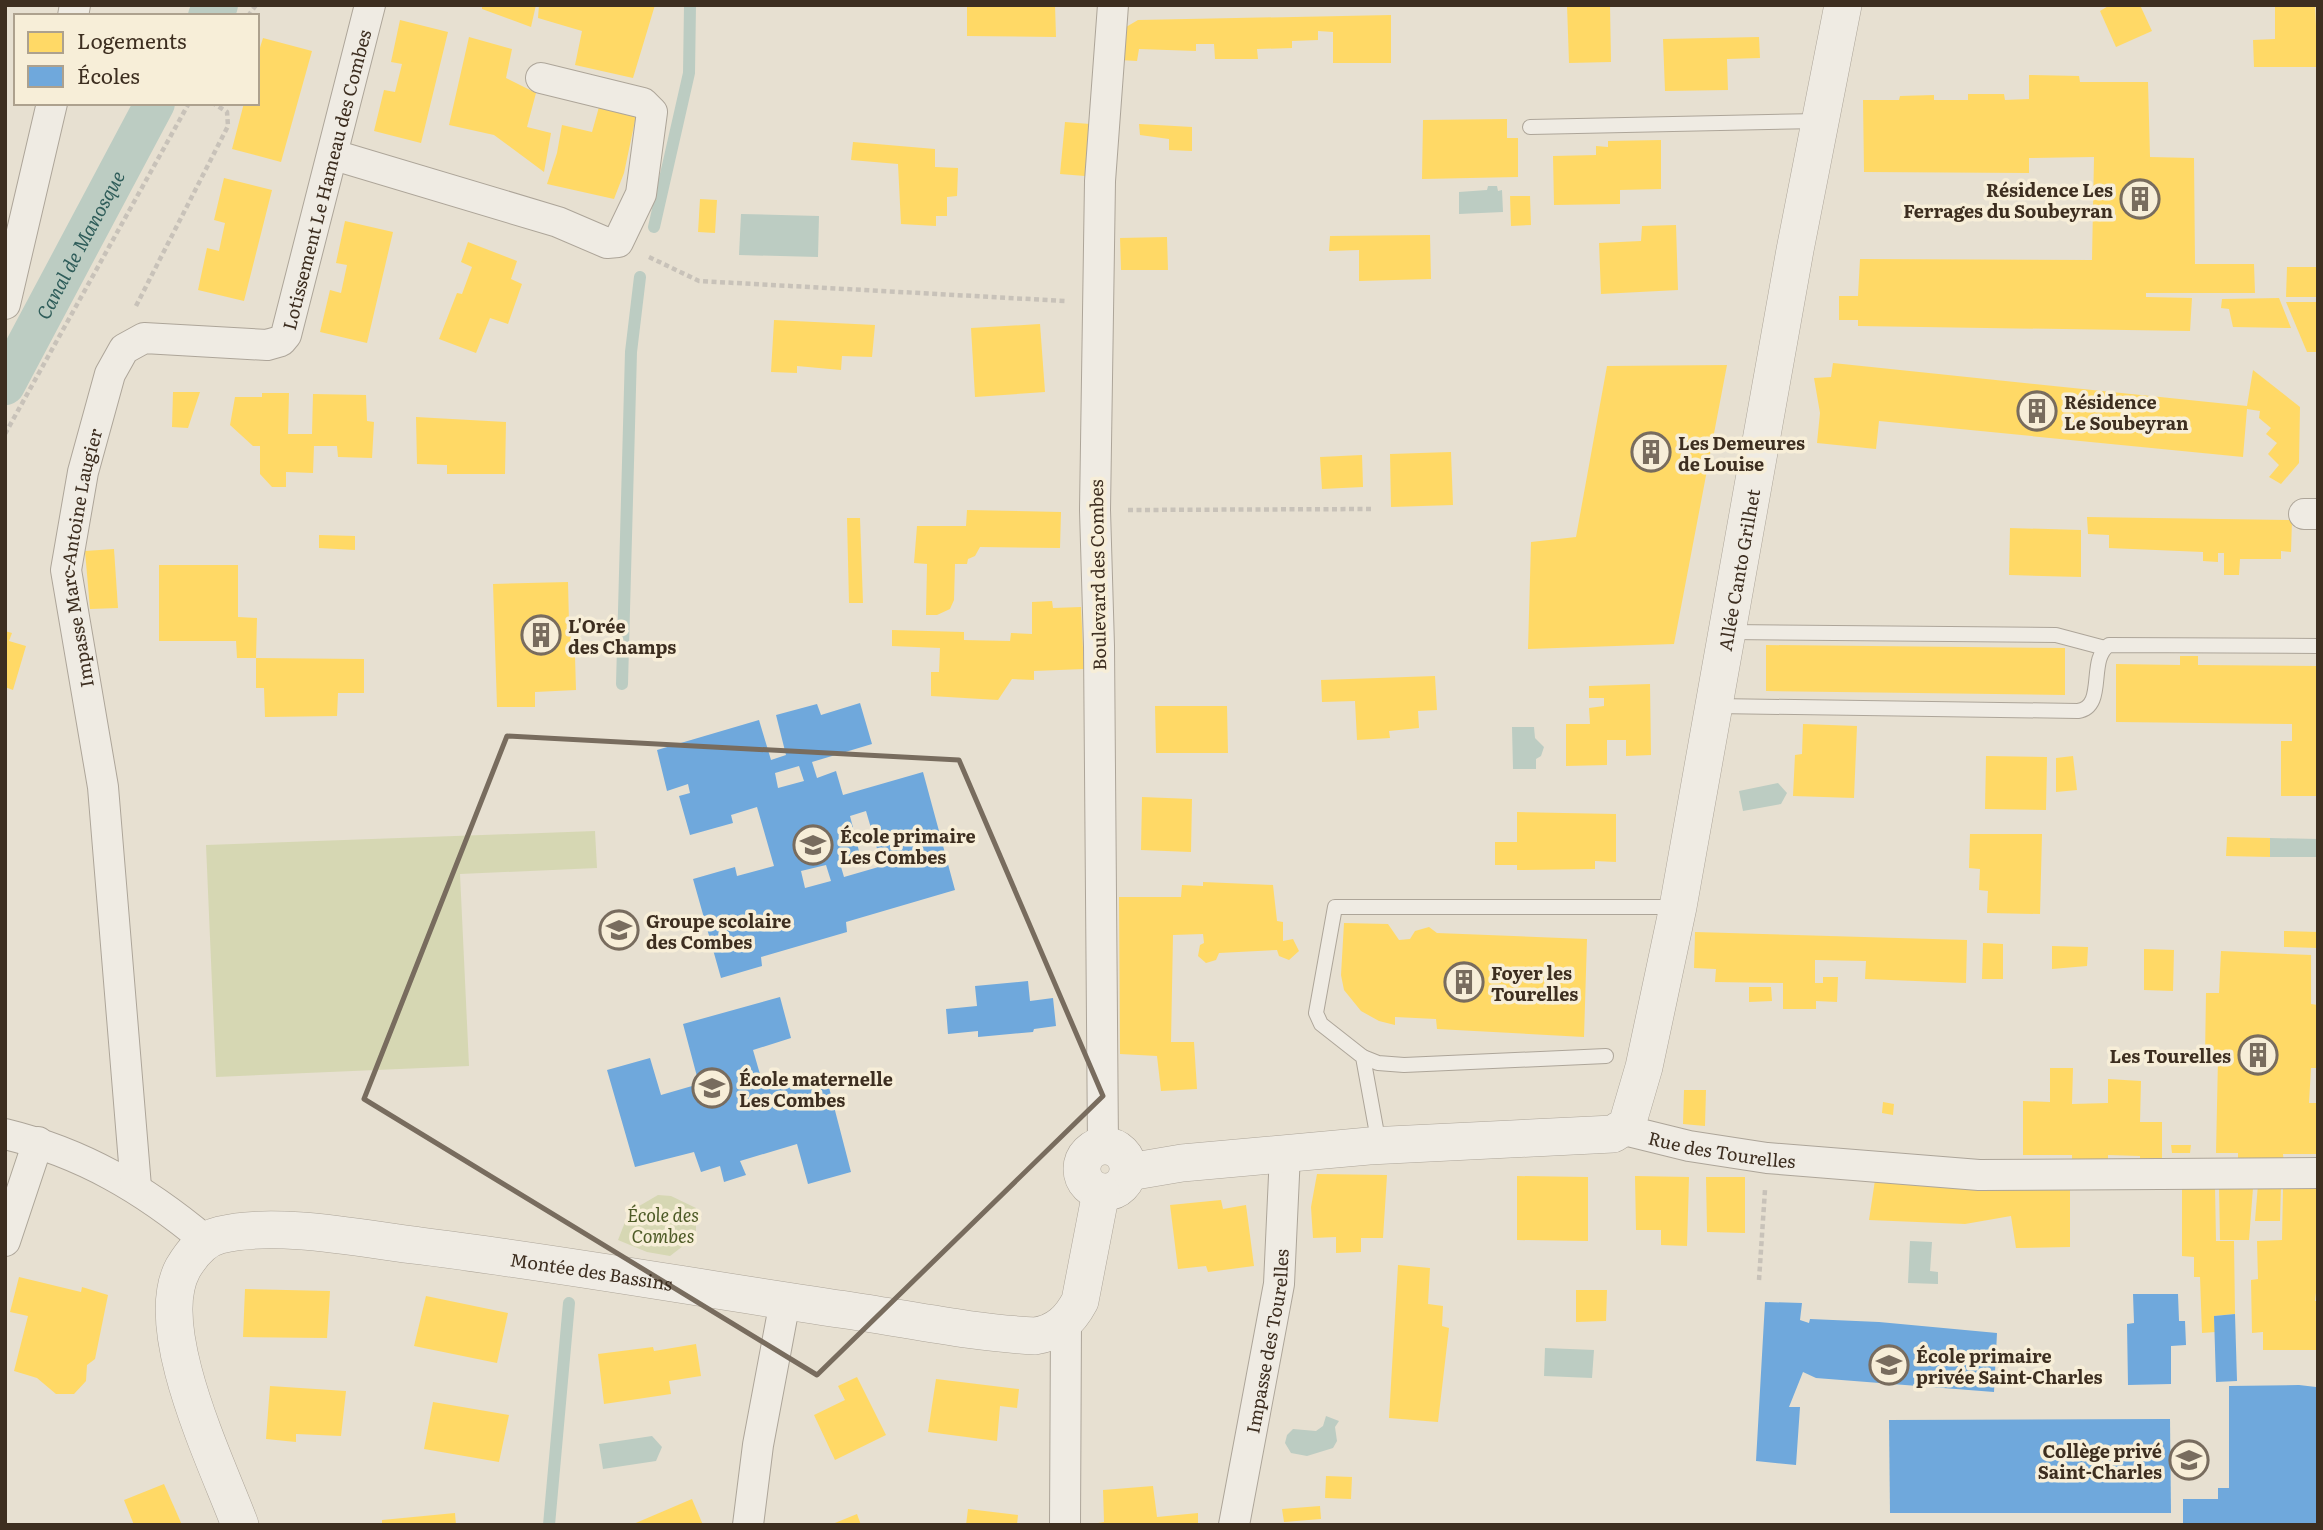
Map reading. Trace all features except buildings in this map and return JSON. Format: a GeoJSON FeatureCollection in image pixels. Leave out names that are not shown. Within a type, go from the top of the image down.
{"type":"FeatureCollection","features":[{"type":"Feature","properties":{"kind":"street","name":"Lotissement Le Hameau des Combes"},"geometry":{"type":"LineString","coordinates":[[144,338],[267,345],[281,341],[290,326],[370,5]]}},
{"type":"Feature","properties":{"kind":"street","name":"Boulevard des Combes"},"geometry":{"type":"LineString","coordinates":[[1102,1146],[1099,646],[1095,510],[1100,181],[1113,5]]}},
{"type":"Feature","properties":{"kind":"street","name":"Allée Canto Grilhet"},"geometry":{"type":"LineString","coordinates":[[1623,1130],[1634,1108],[1678,907],[1843,5]]}},
{"type":"Feature","properties":{"kind":"street"},"geometry":{"type":"LineString","coordinates":[[334,155],[558,222],[607,243],[622,239],[641,194],[652,112],[643,103],[541,78]]}},
{"type":"Feature","properties":{"kind":"street"},"geometry":{"type":"LineString","coordinates":[[5,304],[52,105]]}},
{"type":"Feature","properties":{"kind":"street","name":"Impasse Marc-Antoine Laugier"},"geometry":{"type":"LineString","coordinates":[[136,1187],[103,787],[66,570],[82,472],[110,374],[124,349],[144,338]]}},
{"type":"Feature","properties":{"kind":"street","name":"Rue des Tourelles"},"geometry":{"type":"LineString","coordinates":[[1115,1182],[1182,1163],[1380,1146],[1613,1134],[1623,1130],[1689,1146],[1767,1157],[1979,1175],[2318,1173]]}},
{"type":"Feature","properties":{"kind":"street"},"geometry":{"type":"LineString","coordinates":[[5,1134],[78,1156],[136,1187],[205,1240],[192,1254],[179,1278],[172,1318],[183,1373],[240,1525]]}},
{"type":"Feature","properties":{"kind":"street"},"geometry":{"type":"LineString","coordinates":[[5,1241],[38,1142]]}},
{"type":"Feature","properties":{"kind":"street"},"geometry":{"type":"LineString","coordinates":[[1065,1525],[1066,1322],[1084,1290],[1115,1182],[1088,1186],[1082,1172],[1084,1158],[1095,1148],[1102,1146]]}},
{"type":"Feature","properties":{"kind":"street","name":"Impasse des Tourelles"},"geometry":{"type":"LineString","coordinates":[[1234,1525],[1279,1284],[1285,1154]]}},
{"type":"Feature","properties":{"kind":"street","name":"Montée des Bassins"},"geometry":{"type":"LineString","coordinates":[[205,1240],[231,1233],[321,1234],[546,1262],[1017,1335],[1045,1334],[1066,1322]]}},
{"type":"Feature","properties":{"kind":"street"},"geometry":{"type":"LineString","coordinates":[[748,1525],[758,1446],[785,1301]]}},
{"type":"Feature","properties":{"kind":"lane"},"geometry":{"type":"LineString","coordinates":[[1530,127],[1821,121]]}},
{"type":"Feature","properties":{"kind":"lane"},"geometry":{"type":"LineString","coordinates":[[1729,632],[2056,635],[2105,648],[2114,645],[2318,646]]}},
{"type":"Feature","properties":{"kind":"lane"},"geometry":{"type":"LineString","coordinates":[[1716,706],[2085,710],[2091,703],[2100,655],[2105,648]]}},
{"type":"Feature","properties":{"kind":"lane"},"geometry":{"type":"LineString","coordinates":[[1606,1056],[1404,1065],[1378,1063],[1363,1057],[1321,1024],[1316,1013],[1335,907],[1678,907]]}},
{"type":"Feature","properties":{"kind":"lane"},"geometry":{"type":"LineString","coordinates":[[1363,1057],[1380,1146]]}},
{"type":"Feature","properties":{"kind":"path"},"geometry":{"type":"LineString","coordinates":[[5,434],[189,105]]}},
{"type":"Feature","properties":{"kind":"path"},"geometry":{"type":"LineString","coordinates":[[144,338],[136,306],[228,126],[228,111],[217,105]]}},
{"type":"Feature","properties":{"kind":"path"},"geometry":{"type":"LineString","coordinates":[[622,239],[699,281],[1097,303]]}},
{"type":"Feature","properties":{"kind":"path"},"geometry":{"type":"LineString","coordinates":[[1095,510],[1372,509]]}},
{"type":"Feature","properties":{"kind":"path"},"geometry":{"type":"LineString","coordinates":[[1759,1280],[1767,1157]]}},
{"type":"Feature","properties":{"kind":"highlighted area"},"geometry":{"type":"Polygon","coordinates":[[[507,736],[959,760],[1103,1096],[817,1375],[364,1099],[507,736]]]}},
{"type":"Feature","properties":{"kind":"green space"},"geometry":{"type":"Polygon","coordinates":[[[595,831],[597,868],[460,874],[469,1066],[216,1077],[206,845],[595,831]]]}},
{"type":"Feature","properties":{"kind":"green space","name":"École des Combes"},"geometry":{"type":"Polygon","coordinates":[[[658,1195],[671,1196],[696,1208],[696,1236],[670,1256],[647,1252],[618,1240],[629,1212],[658,1195]]]}},
{"type":"Feature","properties":{"kind":"shaded area"},"geometry":{"type":"Polygon","coordinates":[[[1488,186],[1497,186],[1498,191],[1502,190],[1503,212],[1459,214],[1459,192],[1487,190],[1488,186]]]}},
{"type":"Feature","properties":{"kind":"shaded area"},"geometry":{"type":"Polygon","coordinates":[[[741,214],[819,216],[818,257],[739,255],[741,214]]]}},
{"type":"Feature","properties":{"kind":"shaded area"},"geometry":{"type":"Polygon","coordinates":[[[1512,727],[1534,727],[1535,738],[1544,747],[1541,756],[1536,759],[1536,769],[1513,769],[1512,727]]]}},
{"type":"Feature","properties":{"kind":"shaded area"},"geometry":{"type":"Polygon","coordinates":[[[1778,783],[1787,793],[1781,804],[1743,811],[1739,791],[1778,783]]]}},
{"type":"Feature","properties":{"kind":"shaded area"},"geometry":{"type":"Polygon","coordinates":[[[2270,838],[2318,839],[2318,857],[2270,857],[2270,838]]]}},
{"type":"Feature","properties":{"kind":"shaded area"},"geometry":{"type":"Polygon","coordinates":[[[1910,1241],[1932,1242],[1930,1271],[1938,1272],[1938,1284],[1908,1283],[1910,1241]]]}},
{"type":"Feature","properties":{"kind":"shaded area"},"geometry":{"type":"Polygon","coordinates":[[[1545,1348],[1594,1350],[1592,1378],[1544,1376],[1545,1348]]]}},
{"type":"Feature","properties":{"kind":"shaded area"},"geometry":{"type":"Polygon","coordinates":[[[1326,1416],[1339,1421],[1335,1427],[1337,1441],[1333,1448],[1307,1456],[1291,1453],[1285,1443],[1287,1435],[1293,1429],[1316,1431],[1323,1426],[1326,1416]]]}},
{"type":"Feature","properties":{"kind":"shaded area"},"geometry":{"type":"Polygon","coordinates":[[[652,1436],[662,1447],[656,1461],[603,1469],[599,1444],[652,1436]]]}},
{"type":"Feature","properties":{"kind":"waterway","name":"Canal de Manosque"},"geometry":{"type":"LineString","coordinates":[[210,14],[218,5]]}},
{"type":"Feature","properties":{"kind":"waterway"},"geometry":{"type":"LineString","coordinates":[[654,227],[689,73],[690,5]]}},
{"type":"Feature","properties":{"kind":"waterway","name":"Canal de Manosque"},"geometry":{"type":"LineString","coordinates":[[5,385],[154,105]]}},
{"type":"Feature","properties":{"kind":"waterway"},"geometry":{"type":"LineString","coordinates":[[622,684],[631,352],[640,277]]}},
{"type":"Feature","properties":{"kind":"waterway"},"geometry":{"type":"LineString","coordinates":[[549,1525],[569,1303]]}},
{"type":"Feature","properties":{"kind":"place","name":"Résidence Les Ferrages du Soubeyran"},"geometry":{"type":"Point","coordinates":[2140,199]}},
{"type":"Feature","properties":{"kind":"place","name":"Résidence Le Soubeyran"},"geometry":{"type":"Point","coordinates":[2037,411]}},
{"type":"Feature","properties":{"kind":"place","name":"Les Demeures de Louise"},"geometry":{"type":"Point","coordinates":[1651,452]}},
{"type":"Feature","properties":{"kind":"place","name":"L'Orée des Champs"},"geometry":{"type":"Point","coordinates":[541,635]}},
{"type":"Feature","properties":{"kind":"place","name":"École primaire Les Combes"},"geometry":{"type":"Point","coordinates":[813,845]}},
{"type":"Feature","properties":{"kind":"place","name":"Groupe scolaire des Combes"},"geometry":{"type":"Point","coordinates":[619,930]}},
{"type":"Feature","properties":{"kind":"place","name":"Foyer les Tourelles"},"geometry":{"type":"Point","coordinates":[1464,982]}},
{"type":"Feature","properties":{"kind":"place","name":"Les Tourelles"},"geometry":{"type":"Point","coordinates":[2258,1055]}},
{"type":"Feature","properties":{"kind":"place","name":"École maternelle Les Combes"},"geometry":{"type":"Point","coordinates":[712,1088]}},
{"type":"Feature","properties":{"kind":"place","name":"École primaire privée Saint-Charles"},"geometry":{"type":"Point","coordinates":[1889,1365]}},
{"type":"Feature","properties":{"kind":"place","name":"Collège privé Saint-Charles"},"geometry":{"type":"Point","coordinates":[2189,1460]}}]}
